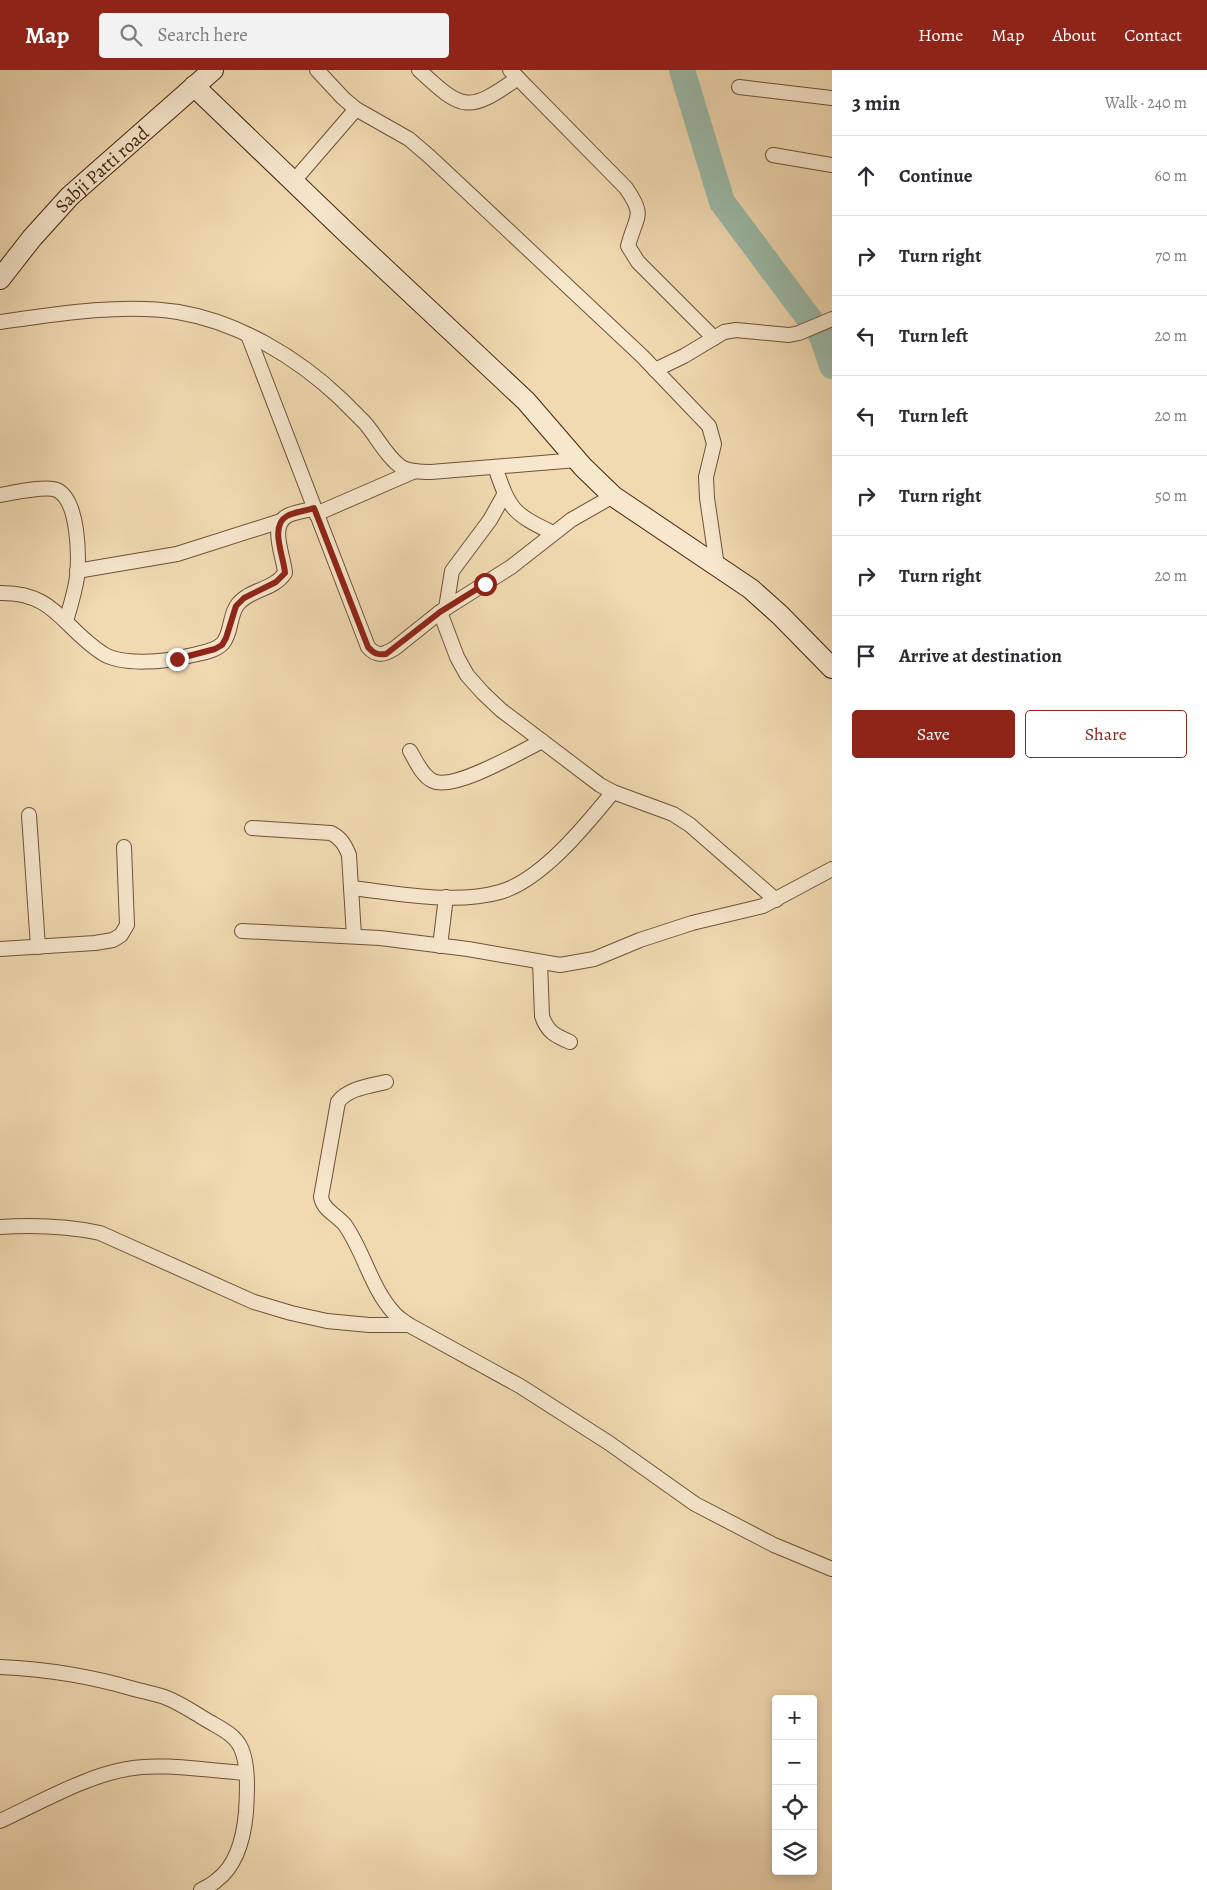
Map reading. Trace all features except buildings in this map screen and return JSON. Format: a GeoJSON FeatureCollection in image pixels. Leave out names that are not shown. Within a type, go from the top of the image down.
{"type":"FeatureCollection","features":[{"type":"Feature","properties":{"kind":"street","name":"Sabji Patti road"},"geometry":{"type":"LineString","coordinates":[[0,279],[32,238],[70,196],[213,70]]}},
{"type":"Feature","properties":{"kind":"street"},"geometry":{"type":"LineString","coordinates":[[317,70],[356,109],[409,139],[430,157],[654,370],[709,426],[714,444],[706,476],[707,498],[717,566]]}},
{"type":"Feature","properties":{"kind":"street"},"geometry":{"type":"LineString","coordinates":[[420,70],[454,100],[466,103],[484,100],[514,74],[626,188],[639,210],[637,222],[628,246],[632,253],[638,262],[714,338]]}},
{"type":"Feature","properties":{"kind":"street"},"geometry":{"type":"LineString","coordinates":[[194,86],[293,182],[526,401],[577,460],[613,496],[751,590],[780,615],[832,668]]}},
{"type":"Feature","properties":{"kind":"street"},"geometry":{"type":"LineString","coordinates":[[739,86],[832,98]]}},
{"type":"Feature","properties":{"kind":"street"},"geometry":{"type":"LineString","coordinates":[[293,182],[356,109]]}},
{"type":"Feature","properties":{"kind":"street"},"geometry":{"type":"LineString","coordinates":[[772,155],[832,165]]}},
{"type":"Feature","properties":{"kind":"street"},"geometry":{"type":"LineString","coordinates":[[0,322],[64,312],[129,309],[177,312],[214,321],[248,334],[294,362],[320,381],[365,423],[402,467],[415,471],[431,472],[577,460]]}},
{"type":"Feature","properties":{"kind":"street"},"geometry":{"type":"LineString","coordinates":[[654,370],[684,356],[724,332],[736,330],[777,335],[799,333],[832,319]]}},
{"type":"Feature","properties":{"kind":"street"},"geometry":{"type":"LineString","coordinates":[[248,334],[368,647],[373,652],[386,654],[443,610],[511,566],[571,520],[613,496]]}},
{"type":"Feature","properties":{"kind":"street"},"geometry":{"type":"LineString","coordinates":[[495,467],[504,495],[513,509],[524,518],[553,533]]}},
{"type":"Feature","properties":{"kind":"street"},"geometry":{"type":"LineString","coordinates":[[77,571],[177,554],[281,521],[287,516],[315,511],[415,471]]}},
{"type":"Feature","properties":{"kind":"street"},"geometry":{"type":"LineString","coordinates":[[0,495],[47,489],[57,490],[64,497],[73,516],[78,544],[77,571],[66,621]]}},
{"type":"Feature","properties":{"kind":"street"},"geometry":{"type":"LineString","coordinates":[[504,495],[490,520],[452,571],[443,610],[449,638],[468,675],[501,710],[600,785],[613,792],[673,814],[690,825],[776,900]]}},
{"type":"Feature","properties":{"kind":"street"},"geometry":{"type":"LineString","coordinates":[[0,593],[31,596],[50,606],[102,653],[114,659],[177,659],[215,649],[222,645],[236,606],[244,598],[276,582],[285,573],[278,534],[281,521]]}},
{"type":"Feature","properties":{"kind":"street"},"geometry":{"type":"LineString","coordinates":[[410,751],[422,771],[432,780],[442,784],[468,778],[542,741]]}},
{"type":"Feature","properties":{"kind":"street"},"geometry":{"type":"LineString","coordinates":[[351,888],[446,897],[474,896],[499,892],[516,885],[532,875],[565,847],[613,792]]}},
{"type":"Feature","properties":{"kind":"street"},"geometry":{"type":"LineString","coordinates":[[29,815],[38,947]]}},
{"type":"Feature","properties":{"kind":"street"},"geometry":{"type":"LineString","coordinates":[[252,828],[331,833],[339,837],[349,855],[354,936]]}},
{"type":"Feature","properties":{"kind":"street"},"geometry":{"type":"LineString","coordinates":[[0,949],[95,943],[113,940],[122,934],[127,925],[124,847]]}},
{"type":"Feature","properties":{"kind":"street"},"geometry":{"type":"LineString","coordinates":[[242,931],[354,936],[440,946],[560,965],[594,959],[667,930],[763,906],[832,869]]}},
{"type":"Feature","properties":{"kind":"street"},"geometry":{"type":"LineString","coordinates":[[440,946],[446,897]]}},
{"type":"Feature","properties":{"kind":"street"},"geometry":{"type":"LineString","coordinates":[[540,962],[544,1024],[554,1035],[570,1042]]}},
{"type":"Feature","properties":{"kind":"street"},"geometry":{"type":"LineString","coordinates":[[386,1082],[349,1092],[342,1095],[338,1102],[321,1197],[324,1206],[339,1217],[346,1227],[386,1303],[394,1314],[408,1326],[520,1386],[609,1443],[695,1504],[774,1546],[832,1569]]}},
{"type":"Feature","properties":{"kind":"street"},"geometry":{"type":"LineString","coordinates":[[0,1227],[79,1228],[100,1233],[254,1302],[327,1321],[408,1326]]}},
{"type":"Feature","properties":{"kind":"street"},"geometry":{"type":"LineString","coordinates":[[0,1667],[28,1668],[80,1675],[166,1698],[186,1707],[228,1732],[235,1739],[244,1757],[246,1773],[245,1821],[239,1846],[232,1863],[218,1880],[201,1890]]}},
{"type":"Feature","properties":{"kind":"street"},"geometry":{"type":"LineString","coordinates":[[0,1821],[101,1776],[127,1769],[150,1766],[246,1773]]}},
{"type":"Feature","properties":{"kind":"waterway"},"geometry":{"type":"LineString","coordinates":[[682,70],[722,202],[822,336],[832,366]]}},
{"type":"Feature","properties":{"kind":"route"},"geometry":{"type":"LineString","coordinates":[[177,659],[215,649],[222,645],[236,606],[244,598],[282,578],[285,573],[278,534],[278,526],[281,521],[287,516],[314,508],[368,647],[373,652],[386,654],[440,612],[485,584]]}}]}
